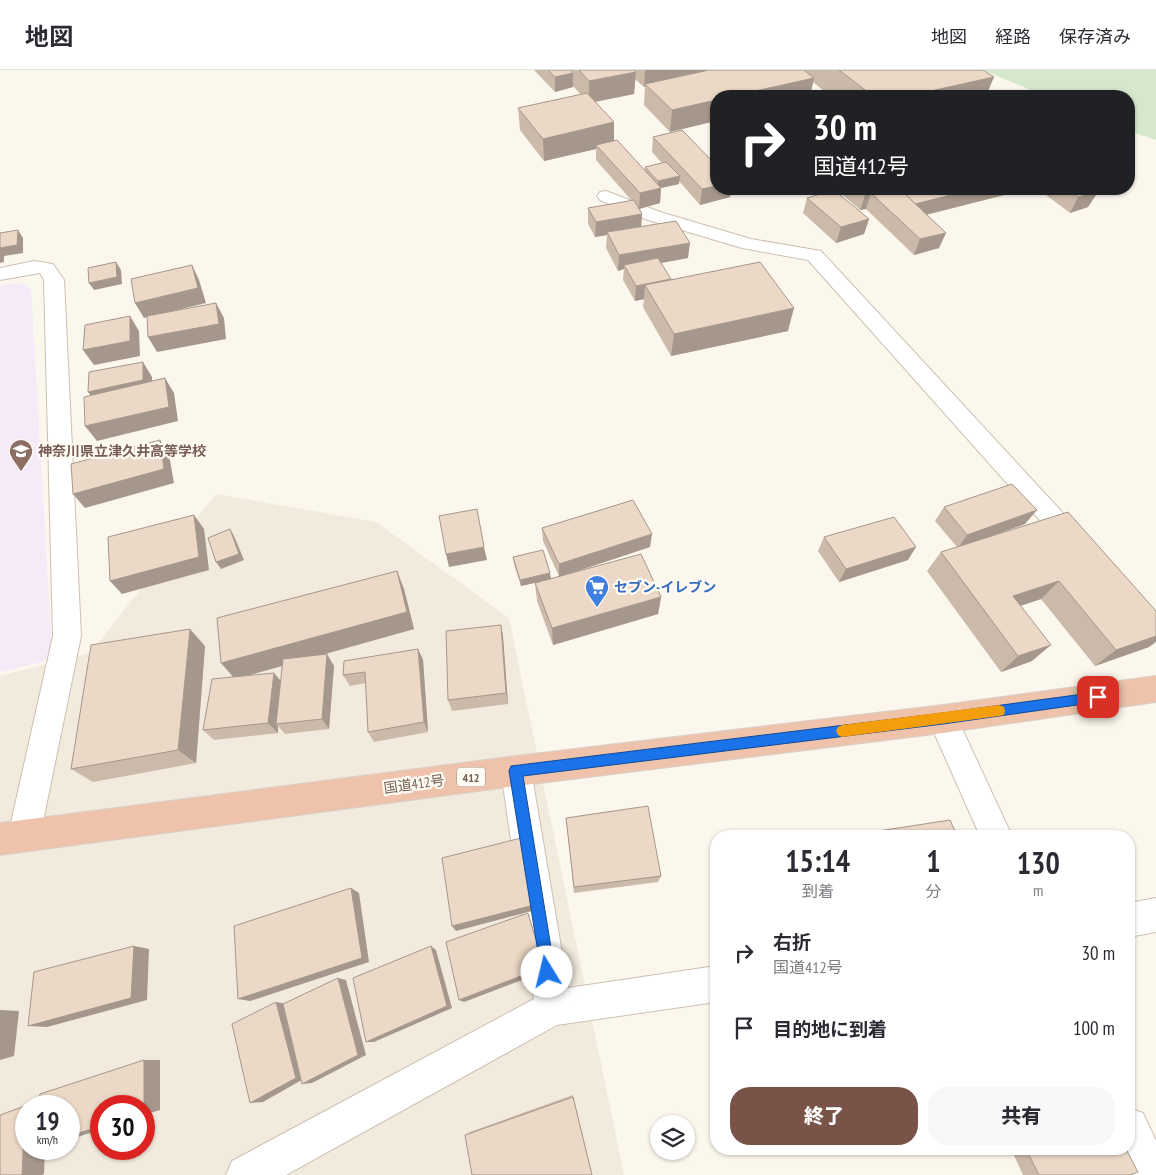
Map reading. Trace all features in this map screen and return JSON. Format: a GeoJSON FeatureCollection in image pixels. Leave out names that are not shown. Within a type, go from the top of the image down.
{"type":"FeatureCollection","features":[{"type":"Feature","properties":{"kind":"highway","name":"国道412号"},"geometry":{"type":"LineString","coordinates":[[12,838],[516,771],[943,719],[1156,689]]}},
{"type":"Feature","properties":{"kind":"street"},"geometry":{"type":"LineString","coordinates":[[606,196],[654,216],[749,244],[814,255],[1089,558]]}},
{"type":"Feature","properties":{"kind":"street"},"geometry":{"type":"LineString","coordinates":[[0,274],[34,267],[46,268],[54,280],[67,636],[12,838]]}},
{"type":"Feature","properties":{"kind":"street"},"geometry":{"type":"LineString","coordinates":[[943,719],[993,830]]}},
{"type":"Feature","properties":{"kind":"street"},"geometry":{"type":"LineString","coordinates":[[516,771],[553,1008]]}},
{"type":"Feature","properties":{"kind":"street"},"geometry":{"type":"LineString","coordinates":[[1135,919],[1156,915]]}},
{"type":"Feature","properties":{"kind":"street"},"geometry":{"type":"LineString","coordinates":[[246,1175],[553,1008],[710,985]]}},
{"type":"Feature","properties":{"kind":"street"},"geometry":{"type":"LineString","coordinates":[[1135,1140],[1151,1175]]}},
{"type":"Feature","properties":{"kind":"shaded area","name":"神奈川県立津久井高等学校"},"geometry":{"type":"Polygon","coordinates":[[[18,283],[26,285],[31,289],[52,654],[42,662],[0,672],[0,285],[18,283]]]}},
{"type":"Feature","properties":{"kind":"shaded area"},"geometry":{"type":"Polygon","coordinates":[[[216,494],[376,522],[509,618],[624,1175],[0,1175],[0,676],[90,653],[216,494]]]}},
{"type":"Feature","properties":{"kind":"green space"},"geometry":{"type":"Polygon","coordinates":[[[983,70],[1156,70],[1156,140],[1135,133],[1135,90],[1031,90],[983,70]]]}},
{"type":"Feature","properties":{"kind":"building"},"geometry":{"type":"Polygon","coordinates":[[[548,70],[571,70],[573,73],[555,77],[548,70]]]}},
{"type":"Feature","properties":{"kind":"building"},"geometry":{"type":"Polygon","coordinates":[[[579,70],[634,70],[636,72],[589,81],[579,70]]]}},
{"type":"Feature","properties":{"kind":"building"},"geometry":{"type":"Polygon","coordinates":[[[709,70],[804,70],[814,78],[760,90],[710,90],[710,101],[672,110],[645,84],[709,70]]]}},
{"type":"Feature","properties":{"kind":"building"},"geometry":{"type":"Polygon","coordinates":[[[839,70],[983,70],[994,77],[935,90],[865,90],[839,70]]]}},
{"type":"Feature","properties":{"kind":"building"},"geometry":{"type":"Polygon","coordinates":[[[587,93],[614,122],[543,139],[518,108],[587,93]]]}},
{"type":"Feature","properties":{"kind":"building"},"geometry":{"type":"Polygon","coordinates":[[[682,130],[710,159],[710,187],[702,189],[653,137],[682,130]]]}},
{"type":"Feature","properties":{"kind":"building"},"geometry":{"type":"Polygon","coordinates":[[[617,140],[661,188],[640,193],[596,145],[617,140]]]}},
{"type":"Feature","properties":{"kind":"building"},"geometry":{"type":"Polygon","coordinates":[[[666,162],[680,176],[658,181],[645,167],[666,162]]]}},
{"type":"Feature","properties":{"kind":"building"},"geometry":{"type":"Polygon","coordinates":[[[817,195],[840,195],[869,219],[841,227],[807,198],[817,195]]]}},
{"type":"Feature","properties":{"kind":"building"},"geometry":{"type":"Polygon","coordinates":[[[873,195],[951,195],[915,204],[946,233],[920,239],[873,195]]]}},
{"type":"Feature","properties":{"kind":"building"},"geometry":{"type":"Polygon","coordinates":[[[634,200],[642,214],[596,222],[588,208],[634,200]]]}},
{"type":"Feature","properties":{"kind":"building"},"geometry":{"type":"Polygon","coordinates":[[[676,221],[690,243],[619,255],[607,232],[676,221]]]}},
{"type":"Feature","properties":{"kind":"building"},"geometry":{"type":"Polygon","coordinates":[[[18,230],[17,245],[0,248],[0,233],[18,230]]]}},
{"type":"Feature","properties":{"kind":"building"},"geometry":{"type":"Polygon","coordinates":[[[658,258],[671,279],[636,286],[624,265],[658,258]]]}},
{"type":"Feature","properties":{"kind":"building"},"geometry":{"type":"Polygon","coordinates":[[[116,262],[117,277],[89,283],[88,268],[116,262]]]}},
{"type":"Feature","properties":{"kind":"building"},"geometry":{"type":"Polygon","coordinates":[[[760,262],[794,308],[674,334],[645,285],[760,262]]]}},
{"type":"Feature","properties":{"kind":"building"},"geometry":{"type":"Polygon","coordinates":[[[192,265],[198,288],[135,303],[131,279],[192,265]]]}},
{"type":"Feature","properties":{"kind":"building"},"geometry":{"type":"Polygon","coordinates":[[[216,303],[219,324],[148,337],[147,316],[216,303]]]}},
{"type":"Feature","properties":{"kind":"building"},"geometry":{"type":"Polygon","coordinates":[[[130,316],[130,341],[83,350],[85,325],[130,316]]]}},
{"type":"Feature","properties":{"kind":"building"},"geometry":{"type":"Polygon","coordinates":[[[143,362],[143,380],[88,392],[89,372],[143,362]]]}},
{"type":"Feature","properties":{"kind":"building"},"geometry":{"type":"Polygon","coordinates":[[[165,378],[169,407],[85,426],[84,397],[165,378]]]}},
{"type":"Feature","properties":{"kind":"building"},"geometry":{"type":"Polygon","coordinates":[[[160,440],[164,469],[73,494],[71,464],[160,440]]]}},
{"type":"Feature","properties":{"kind":"building"},"geometry":{"type":"Polygon","coordinates":[[[1012,484],[1037,510],[967,535],[944,507],[1012,484]]]}},
{"type":"Feature","properties":{"kind":"building"},"geometry":{"type":"Polygon","coordinates":[[[633,500],[652,534],[559,564],[542,528],[633,500]]]}},
{"type":"Feature","properties":{"kind":"building"},"geometry":{"type":"Polygon","coordinates":[[[477,509],[484,547],[446,554],[439,516],[477,509]]]}},
{"type":"Feature","properties":{"kind":"building"},"geometry":{"type":"Polygon","coordinates":[[[1068,512],[1156,611],[1156,636],[1116,650],[1059,581],[1013,596],[1051,645],[1018,656],[941,552],[1068,512]]]}},
{"type":"Feature","properties":{"kind":"building"},"geometry":{"type":"Polygon","coordinates":[[[194,515],[199,557],[110,581],[108,537],[194,515]]]}},
{"type":"Feature","properties":{"kind":"building"},"geometry":{"type":"Polygon","coordinates":[[[894,517],[916,547],[846,569],[824,537],[894,517]]]}},
{"type":"Feature","properties":{"kind":"building"},"geometry":{"type":"Polygon","coordinates":[[[230,529],[239,554],[216,562],[208,538],[230,529]]]}},
{"type":"Feature","properties":{"kind":"building"},"geometry":{"type":"Polygon","coordinates":[[[543,550],[550,573],[520,580],[513,557],[543,550]]]}},
{"type":"Feature","properties":{"kind":"building"},"geometry":{"type":"Polygon","coordinates":[[[641,554],[661,597],[552,628],[535,583],[641,554]]]}},
{"type":"Feature","properties":{"kind":"building"},"geometry":{"type":"Polygon","coordinates":[[[397,571],[407,612],[221,663],[217,618],[397,571]]]}},
{"type":"Feature","properties":{"kind":"building"},"geometry":{"type":"Polygon","coordinates":[[[501,625],[506,693],[448,700],[446,631],[501,625]]]}},
{"type":"Feature","properties":{"kind":"building"},"geometry":{"type":"Polygon","coordinates":[[[190,629],[178,750],[71,769],[91,645],[190,629]]]}},
{"type":"Feature","properties":{"kind":"building"},"geometry":{"type":"Polygon","coordinates":[[[418,649],[424,722],[368,732],[365,672],[343,675],[344,661],[418,649]]]}},
{"type":"Feature","properties":{"kind":"building"},"geometry":{"type":"Polygon","coordinates":[[[327,654],[322,719],[276,724],[283,659],[327,654]]]}},
{"type":"Feature","properties":{"kind":"building"},"geometry":{"type":"Polygon","coordinates":[[[274,673],[268,723],[203,730],[212,679],[274,673]]]}},
{"type":"Feature","properties":{"kind":"building"},"geometry":{"type":"Polygon","coordinates":[[[648,806],[661,876],[574,887],[566,818],[648,806]]]}},
{"type":"Feature","properties":{"kind":"building"},"geometry":{"type":"Polygon","coordinates":[[[950,820],[954,830],[885,830],[950,820]]]}},
{"type":"Feature","properties":{"kind":"building"},"geometry":{"type":"Polygon","coordinates":[[[521,838],[534,905],[452,926],[442,858],[521,838]]]}},
{"type":"Feature","properties":{"kind":"building"},"geometry":{"type":"Polygon","coordinates":[[[351,888],[362,958],[238,999],[234,926],[351,888]]]}},
{"type":"Feature","properties":{"kind":"building"},"geometry":{"type":"Polygon","coordinates":[[[528,913],[544,967],[459,1000],[446,942],[528,913]]]}},
{"type":"Feature","properties":{"kind":"building"},"geometry":{"type":"Polygon","coordinates":[[[134,946],[131,998],[28,1026],[34,972],[134,946]]]}},
{"type":"Feature","properties":{"kind":"building"},"geometry":{"type":"Polygon","coordinates":[[[431,946],[447,1006],[366,1042],[353,978],[431,946]]]}},
{"type":"Feature","properties":{"kind":"building"},"geometry":{"type":"Polygon","coordinates":[[[338,978],[358,1055],[302,1084],[283,1004],[338,978]]]}},
{"type":"Feature","properties":{"kind":"building"},"geometry":{"type":"Polygon","coordinates":[[[276,1002],[296,1078],[250,1103],[232,1024],[276,1002]]]}},
{"type":"Feature","properties":{"kind":"building"},"geometry":{"type":"Polygon","coordinates":[[[144,1060],[144,1095],[90,1095],[90,1129],[80,1133],[80,1095],[40,1094],[144,1060]]]}},
{"type":"Feature","properties":{"kind":"building"},"geometry":{"type":"Polygon","coordinates":[[[573,1097],[592,1175],[472,1175],[465,1135],[573,1097]]]}},
{"type":"Feature","properties":{"kind":"building"},"geometry":{"type":"Polygon","coordinates":[[[15,1110],[15,1160],[23,1160],[22,1175],[0,1175],[0,1115],[15,1110]]]}},
{"type":"Feature","properties":{"kind":"building"},"geometry":{"type":"Polygon","coordinates":[[[1029,1155],[1129,1155],[1138,1172],[1131,1175],[1039,1175],[1029,1155]]]}},
{"type":"Feature","properties":{"kind":"slow traffic"},"geometry":{"type":"LineString","coordinates":[[842,731],[999,711]]}},
{"type":"Feature","properties":{"kind":"place","name":"神奈川県立津久井高等学校"},"geometry":{"type":"Point","coordinates":[21,472]}},
{"type":"Feature","properties":{"kind":"place","name":"セブン-イレブン"},"geometry":{"type":"Point","coordinates":[597,608]}},
{"type":"Feature","properties":{"kind":"route"},"geometry":{"type":"LineString","coordinates":[[547,972],[516,771],[943,719],[1098,697]]}}]}
